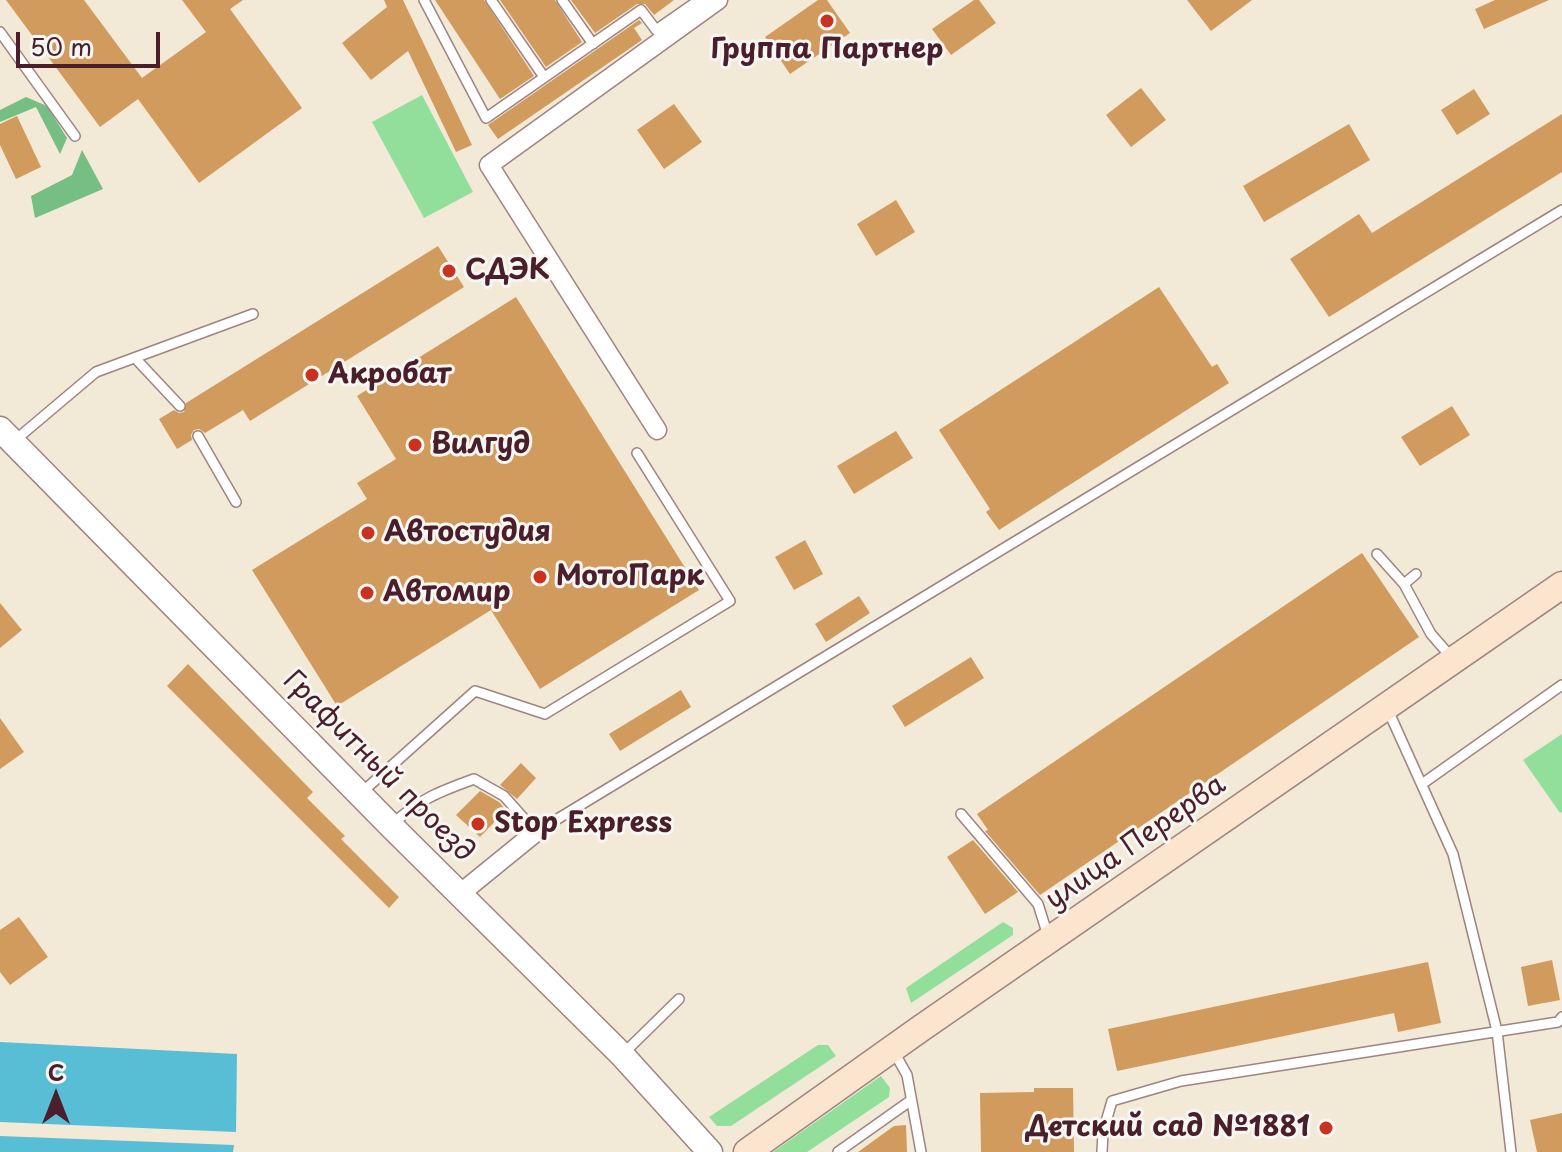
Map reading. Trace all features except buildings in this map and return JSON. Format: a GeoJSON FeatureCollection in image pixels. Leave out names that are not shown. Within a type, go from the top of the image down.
{"type":"FeatureCollection","features":[{"type":"Feature","properties":{"kind":"main road","name":"улица Перерва"},"geometry":{"type":"LineString","coordinates":[[747,1152],[1562,585]]}},
{"type":"Feature","properties":{"kind":"street"},"geometry":{"type":"LineString","coordinates":[[657,430],[489,165],[718,0]]}},
{"type":"Feature","properties":{"kind":"street","name":"Графитный проезд"},"geometry":{"type":"LineString","coordinates":[[6,435],[391,826],[622,1055],[710,1152]]}},
{"type":"Feature","properties":{"kind":"street"},"geometry":{"type":"LineString","coordinates":[[461,893],[536,832]]}},
{"type":"Feature","properties":{"kind":"lane"},"geometry":{"type":"LineString","coordinates":[[424,0],[486,118],[641,10]]}},
{"type":"Feature","properties":{"kind":"lane"},"geometry":{"type":"LineString","coordinates":[[491,0],[544,77]]}},
{"type":"Feature","properties":{"kind":"lane"},"geometry":{"type":"LineString","coordinates":[[562,0],[593,44]]}},
{"type":"Feature","properties":{"kind":"lane"},"geometry":{"type":"LineString","coordinates":[[633,0],[656,30],[699,0]]}},
{"type":"Feature","properties":{"kind":"lane"},"geometry":{"type":"LineString","coordinates":[[0,32],[75,136]]}},
{"type":"Feature","properties":{"kind":"lane"},"geometry":{"type":"LineString","coordinates":[[391,826],[408,809],[430,795],[474,779],[504,796],[536,832],[1562,210]]}},
{"type":"Feature","properties":{"kind":"lane"},"geometry":{"type":"LineString","coordinates":[[6,435],[96,372],[253,314]]}},
{"type":"Feature","properties":{"kind":"lane"},"geometry":{"type":"LineString","coordinates":[[135,358],[180,406]]}},
{"type":"Feature","properties":{"kind":"lane"},"geometry":{"type":"LineString","coordinates":[[198,436],[236,502]]}},
{"type":"Feature","properties":{"kind":"lane"},"geometry":{"type":"LineString","coordinates":[[360,794],[475,691],[545,714],[730,601],[637,453]]}},
{"type":"Feature","properties":{"kind":"lane"},"geometry":{"type":"LineString","coordinates":[[1377,554],[1404,584],[1431,634],[1454,661]]}},
{"type":"Feature","properties":{"kind":"lane"},"geometry":{"type":"LineString","coordinates":[[1404,584],[1416,574]]}},
{"type":"Feature","properties":{"kind":"lane"},"geometry":{"type":"LineString","coordinates":[[1422,784],[1562,685]]}},
{"type":"Feature","properties":{"kind":"lane"},"geometry":{"type":"LineString","coordinates":[[1387,707],[1453,854],[1497,1031],[1511,1152]]}},
{"type":"Feature","properties":{"kind":"lane"},"geometry":{"type":"LineString","coordinates":[[961,814],[1038,904],[1050,942]]}},
{"type":"Feature","properties":{"kind":"lane"},"geometry":{"type":"LineString","coordinates":[[622,1055],[679,999]]}},
{"type":"Feature","properties":{"kind":"lane"},"geometry":{"type":"LineString","coordinates":[[1102,1152],[1103,1132],[1112,1101],[1181,1081],[1561,1021]]}},
{"type":"Feature","properties":{"kind":"lane"},"geometry":{"type":"LineString","coordinates":[[893,1050],[907,1075],[921,1152]]}},
{"type":"Feature","properties":{"kind":"lane"},"geometry":{"type":"LineString","coordinates":[[838,1152],[910,1101]]}},
{"type":"Feature","properties":{"kind":"green space"},"geometry":{"type":"Polygon","coordinates":[[[422,95],[473,192],[424,218],[372,122],[422,95]]]}},
{"type":"Feature","properties":{"kind":"green space"},"geometry":{"type":"Polygon","coordinates":[[[26,97],[47,106],[67,138],[60,154],[36,107],[0,122],[0,110],[26,97]]]}},
{"type":"Feature","properties":{"kind":"green space"},"geometry":{"type":"Polygon","coordinates":[[[82,150],[103,189],[35,218],[31,196],[72,175],[82,150]]]}},
{"type":"Feature","properties":{"kind":"green space"},"geometry":{"type":"Polygon","coordinates":[[[1562,734],[1562,812],[1560,813],[1523,760],[1562,734]]]}},
{"type":"Feature","properties":{"kind":"green space"},"geometry":{"type":"Polygon","coordinates":[[[1003,922],[1013,928],[1013,935],[911,1003],[906,988],[1003,922]]]}},
{"type":"Feature","properties":{"kind":"green space"},"geometry":{"type":"Polygon","coordinates":[[[818,1045],[828,1045],[836,1056],[731,1126],[717,1126],[709,1117],[818,1045]]]}},
{"type":"Feature","properties":{"kind":"green space"},"geometry":{"type":"Polygon","coordinates":[[[881,1076],[890,1088],[889,1097],[807,1152],[773,1152],[881,1076]]]}},
{"type":"Feature","properties":{"kind":"water"},"geometry":{"type":"Polygon","coordinates":[[[0,1042],[237,1054],[236,1132],[0,1122],[0,1042]]]}},
{"type":"Feature","properties":{"kind":"water"},"geometry":{"type":"Polygon","coordinates":[[[0,1136],[234,1145],[233,1152],[0,1152],[0,1136]]]}},
{"type":"Feature","properties":{"kind":"place","name":"Группа Партнер"},"geometry":{"type":"Point","coordinates":[827,21]}},
{"type":"Feature","properties":{"kind":"place","name":"СДЭК"},"geometry":{"type":"Point","coordinates":[449,271]}},
{"type":"Feature","properties":{"kind":"place","name":"Акробат"},"geometry":{"type":"Point","coordinates":[312,375]}},
{"type":"Feature","properties":{"kind":"place","name":"Вилгуд"},"geometry":{"type":"Point","coordinates":[415,445]}},
{"type":"Feature","properties":{"kind":"place","name":"Автостудия"},"geometry":{"type":"Point","coordinates":[368,533]}},
{"type":"Feature","properties":{"kind":"place","name":"МотоПарк"},"geometry":{"type":"Point","coordinates":[540,577]}},
{"type":"Feature","properties":{"kind":"place","name":"Автомир"},"geometry":{"type":"Point","coordinates":[367,593]}},
{"type":"Feature","properties":{"kind":"place","name":"Stop Express"},"geometry":{"type":"Point","coordinates":[478,824]}},
{"type":"Feature","properties":{"kind":"place","name":"Детский сад №1881"},"geometry":{"type":"Point","coordinates":[1326,1128]}}]}
